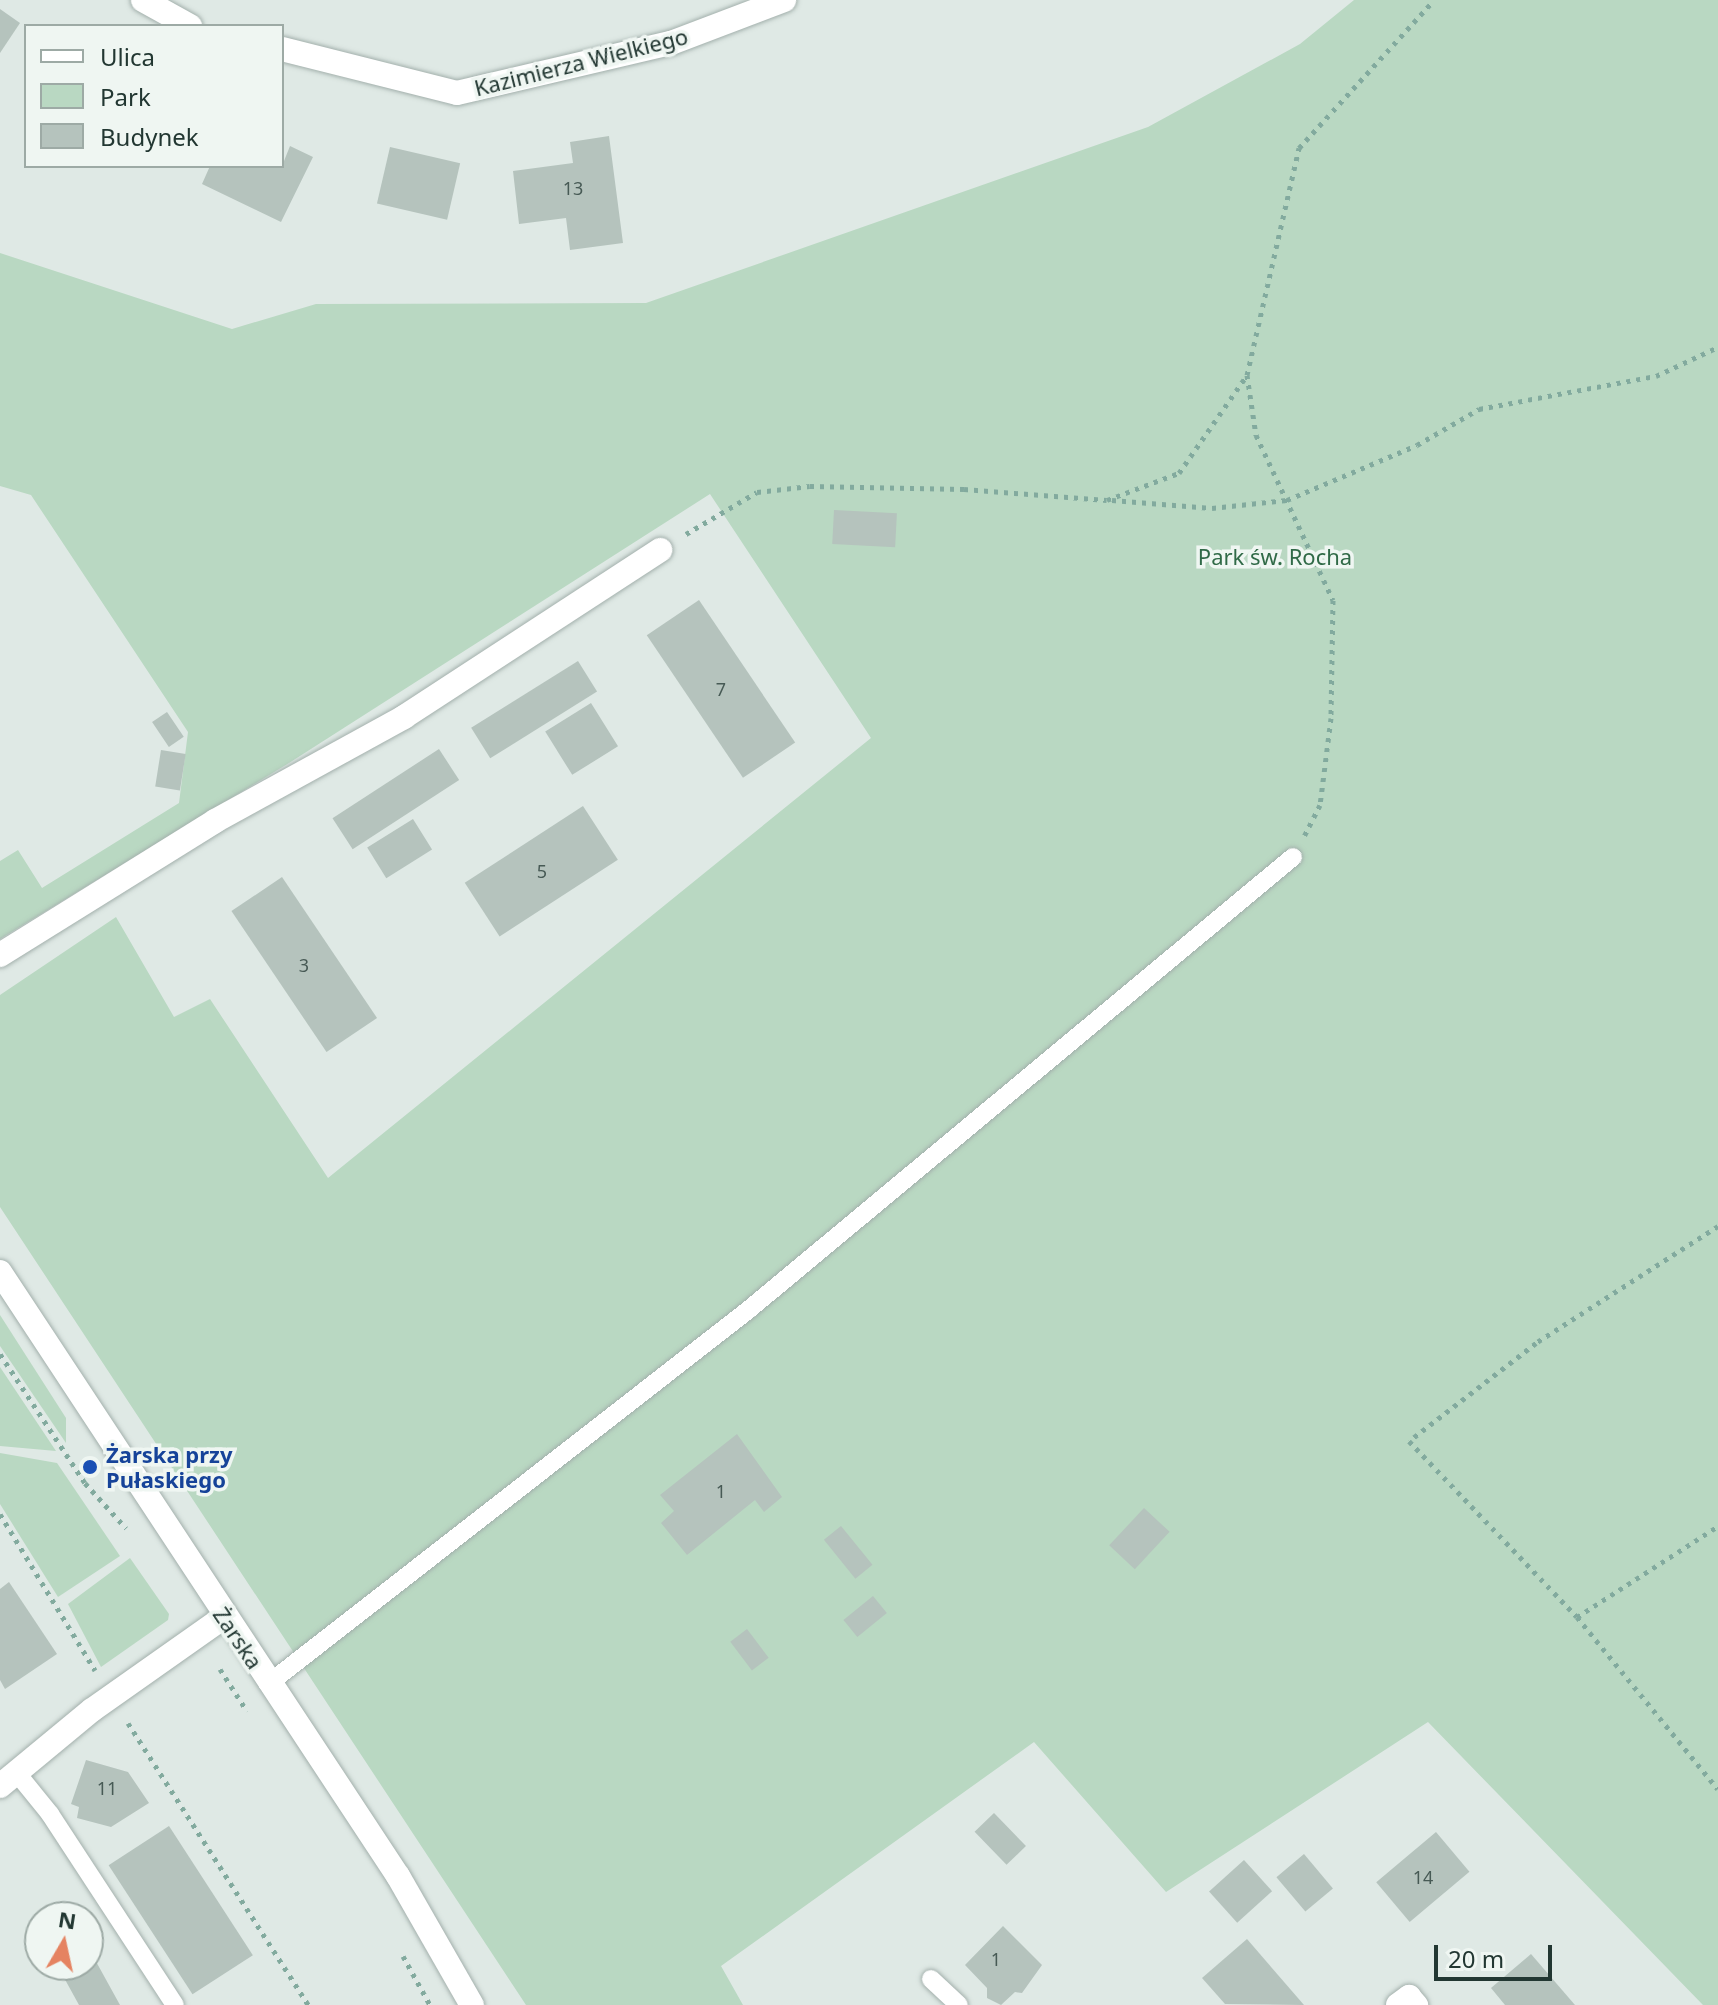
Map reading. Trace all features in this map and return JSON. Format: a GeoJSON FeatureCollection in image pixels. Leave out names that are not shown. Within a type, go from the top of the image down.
{"type":"FeatureCollection","features":[{"type":"Feature","properties":{"kind":"street"},"geometry":{"type":"LineString","coordinates":[[143,0],[186,24]]}},
{"type":"Feature","properties":{"kind":"street","name":"Kazimierza Wielkiego"},"geometry":{"type":"LineString","coordinates":[[284,50],[457,93],[671,43],[784,0]]}},
{"type":"Feature","properties":{"kind":"street"},"geometry":{"type":"LineString","coordinates":[[0,955],[215,821],[404,717],[660,550]]}},
{"type":"Feature","properties":{"kind":"street","name":"Żarska"},"geometry":{"type":"LineString","coordinates":[[0,1272],[268,1684],[398,1876],[472,2005]]}},
{"type":"Feature","properties":{"kind":"street"},"geometry":{"type":"LineString","coordinates":[[8,1779],[111,1697],[224,1617]]}},
{"type":"Feature","properties":{"kind":"street"},"geometry":{"type":"LineString","coordinates":[[1398,2005],[1409,1997],[1416,2005]]}},
{"type":"Feature","properties":{"kind":"lane"},"geometry":{"type":"LineString","coordinates":[[268,1684],[747,1311],[1293,857]]}},
{"type":"Feature","properties":{"kind":"lane"},"geometry":{"type":"LineString","coordinates":[[8,1779],[50,1814],[175,2005]]}},
{"type":"Feature","properties":{"kind":"lane"},"geometry":{"type":"LineString","coordinates":[[931,1979],[959,2005]]}},
{"type":"Feature","properties":{"kind":"path"},"geometry":{"type":"LineString","coordinates":[[1293,857],[1320,805],[1331,718],[1333,600],[1256,435],[1247,375],[1299,148],[1434,0]]}},
{"type":"Feature","properties":{"kind":"path"},"geometry":{"type":"LineString","coordinates":[[660,550],[757,492],[797,487],[964,489],[1212,508],[1287,500],[1417,445],[1479,409],[1656,376],[1718,347]]}},
{"type":"Feature","properties":{"kind":"path"},"geometry":{"type":"LineString","coordinates":[[1107,500],[1179,473],[1247,375]]}},
{"type":"Feature","properties":{"kind":"path"},"geometry":{"type":"LineString","coordinates":[[1718,1226],[1536,1343],[1409,1441],[1577,1617],[1718,1789]]}},
{"type":"Feature","properties":{"kind":"path"},"geometry":{"type":"LineString","coordinates":[[0,1354],[85,1483],[131,1535]]}},
{"type":"Feature","properties":{"kind":"path"},"geometry":{"type":"LineString","coordinates":[[0,1514],[111,1697],[308,2005]]}},
{"type":"Feature","properties":{"kind":"path"},"geometry":{"type":"LineString","coordinates":[[1577,1617],[1718,1526]]}},
{"type":"Feature","properties":{"kind":"path"},"geometry":{"type":"LineString","coordinates":[[201,1635],[256,1725]]}},
{"type":"Feature","properties":{"kind":"path"},"geometry":{"type":"LineString","coordinates":[[395,1941],[430,2005]]}},
{"type":"Feature","properties":{"kind":"green space","name":"Park św. Rocha"},"geometry":{"type":"Polygon","coordinates":[[[1354,0],[1718,0],[1718,2005],[1703,2005],[1428,1722],[1166,1892],[1034,1742],[721,1966],[743,2005],[526,2005],[0,1207],[0,995],[116,917],[174,1017],[210,999],[328,1178],[871,738],[710,494],[289,763],[0,939],[0,861],[18,850],[42,888],[179,803],[188,732],[31,495],[0,486],[0,253],[232,329],[316,304],[646,303],[1148,127],[1300,44],[1354,0]]]}},
{"type":"Feature","properties":{"kind":"green space"},"geometry":{"type":"Polygon","coordinates":[[[0,1315],[66,1418],[66,1443],[0,1346],[0,1315]]]}},
{"type":"Feature","properties":{"kind":"green space"},"geometry":{"type":"Polygon","coordinates":[[[0,1367],[56,1451],[0,1446],[0,1367]]]}},
{"type":"Feature","properties":{"kind":"green space"},"geometry":{"type":"Polygon","coordinates":[[[0,1453],[57,1463],[120,1556],[58,1597],[0,1504],[0,1453]]]}},
{"type":"Feature","properties":{"kind":"green space"},"geometry":{"type":"Polygon","coordinates":[[[130,1558],[169,1614],[168,1620],[101,1667],[68,1604],[130,1558]]]}},
{"type":"Feature","properties":{"kind":"building"},"geometry":{"type":"Polygon","coordinates":[[[0,9],[20,23],[0,53],[0,9]]]}},
{"type":"Feature","properties":{"kind":"building"},"geometry":{"type":"Polygon","coordinates":[[[609,136],[623,243],[570,250],[566,218],[519,224],[513,171],[573,163],[570,142],[609,136]]]}},
{"type":"Feature","properties":{"kind":"building"},"geometry":{"type":"Polygon","coordinates":[[[290,146],[313,157],[281,222],[202,184],[209,168],[284,168],[290,146]]]}},
{"type":"Feature","properties":{"kind":"building"},"geometry":{"type":"Polygon","coordinates":[[[390,147],[460,163],[447,220],[377,204],[390,147]]]}},
{"type":"Feature","properties":{"kind":"building"},"geometry":{"type":"Polygon","coordinates":[[[834,510],[897,513],[895,547],[832,544],[834,510]]]}},
{"type":"Feature","properties":{"kind":"building"},"geometry":{"type":"Polygon","coordinates":[[[699,600],[795,743],[743,778],[647,635],[699,600]]]}},
{"type":"Feature","properties":{"kind":"building"},"geometry":{"type":"Polygon","coordinates":[[[578,661],[597,692],[490,758],[471,728],[578,661]]]}},
{"type":"Feature","properties":{"kind":"building"},"geometry":{"type":"Polygon","coordinates":[[[591,703],[618,746],[572,775],[545,732],[591,703]]]}},
{"type":"Feature","properties":{"kind":"building"},"geometry":{"type":"Polygon","coordinates":[[[167,712],[184,737],[169,747],[152,722],[167,712]]]}},
{"type":"Feature","properties":{"kind":"building"},"geometry":{"type":"Polygon","coordinates":[[[439,749],[459,780],[353,849],[332,818],[439,749]]]}},
{"type":"Feature","properties":{"kind":"building"},"geometry":{"type":"Polygon","coordinates":[[[161,750],[186,754],[180,790],[155,787],[161,750]]]}},
{"type":"Feature","properties":{"kind":"building"},"geometry":{"type":"Polygon","coordinates":[[[583,806],[618,860],[500,936],[465,883],[583,806]]]}},
{"type":"Feature","properties":{"kind":"building"},"geometry":{"type":"Polygon","coordinates":[[[413,819],[432,850],[386,878],[367,848],[413,819]]]}},
{"type":"Feature","properties":{"kind":"building"},"geometry":{"type":"Polygon","coordinates":[[[282,877],[377,1018],[326,1052],[231,911],[282,877]]]}},
{"type":"Feature","properties":{"kind":"building"},"geometry":{"type":"Polygon","coordinates":[[[737,1434],[782,1497],[764,1512],[755,1500],[687,1555],[661,1523],[674,1511],[660,1495],[737,1434]]]}},
{"type":"Feature","properties":{"kind":"building"},"geometry":{"type":"Polygon","coordinates":[[[1144,1508],[1170,1532],[1135,1569],[1109,1545],[1144,1508]]]}},
{"type":"Feature","properties":{"kind":"building"},"geometry":{"type":"Polygon","coordinates":[[[841,1526],[872,1565],[855,1579],[824,1540],[841,1526]]]}},
{"type":"Feature","properties":{"kind":"building"},"geometry":{"type":"Polygon","coordinates":[[[9,1582],[57,1654],[5,1689],[0,1680],[0,1589],[9,1582]]]}},
{"type":"Feature","properties":{"kind":"building"},"geometry":{"type":"Polygon","coordinates":[[[873,1596],[887,1613],[857,1637],[843,1620],[873,1596]]]}},
{"type":"Feature","properties":{"kind":"building"},"geometry":{"type":"Polygon","coordinates":[[[747,1629],[769,1658],[752,1670],[730,1642],[747,1629]]]}},
{"type":"Feature","properties":{"kind":"building"},"geometry":{"type":"Polygon","coordinates":[[[86,1760],[128,1772],[149,1803],[111,1827],[77,1818],[79,1807],[71,1804],[86,1760]]]}},
{"type":"Feature","properties":{"kind":"building"},"geometry":{"type":"Polygon","coordinates":[[[994,1813],[1026,1846],[1007,1865],[975,1832],[994,1813]]]}},
{"type":"Feature","properties":{"kind":"building"},"geometry":{"type":"Polygon","coordinates":[[[169,1826],[253,1955],[192,1994],[109,1865],[169,1826]]]}},
{"type":"Feature","properties":{"kind":"building"},"geometry":{"type":"Polygon","coordinates":[[[1436,1832],[1469,1872],[1410,1922],[1376,1882],[1436,1832]]]}},
{"type":"Feature","properties":{"kind":"building"},"geometry":{"type":"Polygon","coordinates":[[[1304,1854],[1333,1888],[1305,1912],[1276,1877],[1304,1854]]]}},
{"type":"Feature","properties":{"kind":"building"},"geometry":{"type":"Polygon","coordinates":[[[1244,1860],[1272,1891],[1237,1923],[1209,1891],[1244,1860]]]}},
{"type":"Feature","properties":{"kind":"building"},"geometry":{"type":"Polygon","coordinates":[[[1003,1926],[1042,1965],[1022,1993],[1015,1992],[1001,2005],[987,1998],[987,1988],[965,1965],[1003,1926]]]}},
{"type":"Feature","properties":{"kind":"building"},"geometry":{"type":"Polygon","coordinates":[[[1247,1939],[1304,2005],[1225,2004],[1202,1978],[1247,1939]]]}},
{"type":"Feature","properties":{"kind":"building"},"geometry":{"type":"Polygon","coordinates":[[[1531,1954],[1575,2005],[1505,2005],[1491,1988],[1531,1954]]]}},
{"type":"Feature","properties":{"kind":"building"},"geometry":{"type":"Polygon","coordinates":[[[104,1976],[120,2005],[79,2005],[66,1981],[104,1981],[104,1976]]]}},
{"type":"Feature","properties":{"kind":"place","name":"Żarska przy Pułaskiego"},"geometry":{"type":"Point","coordinates":[90,1467]}}]}
